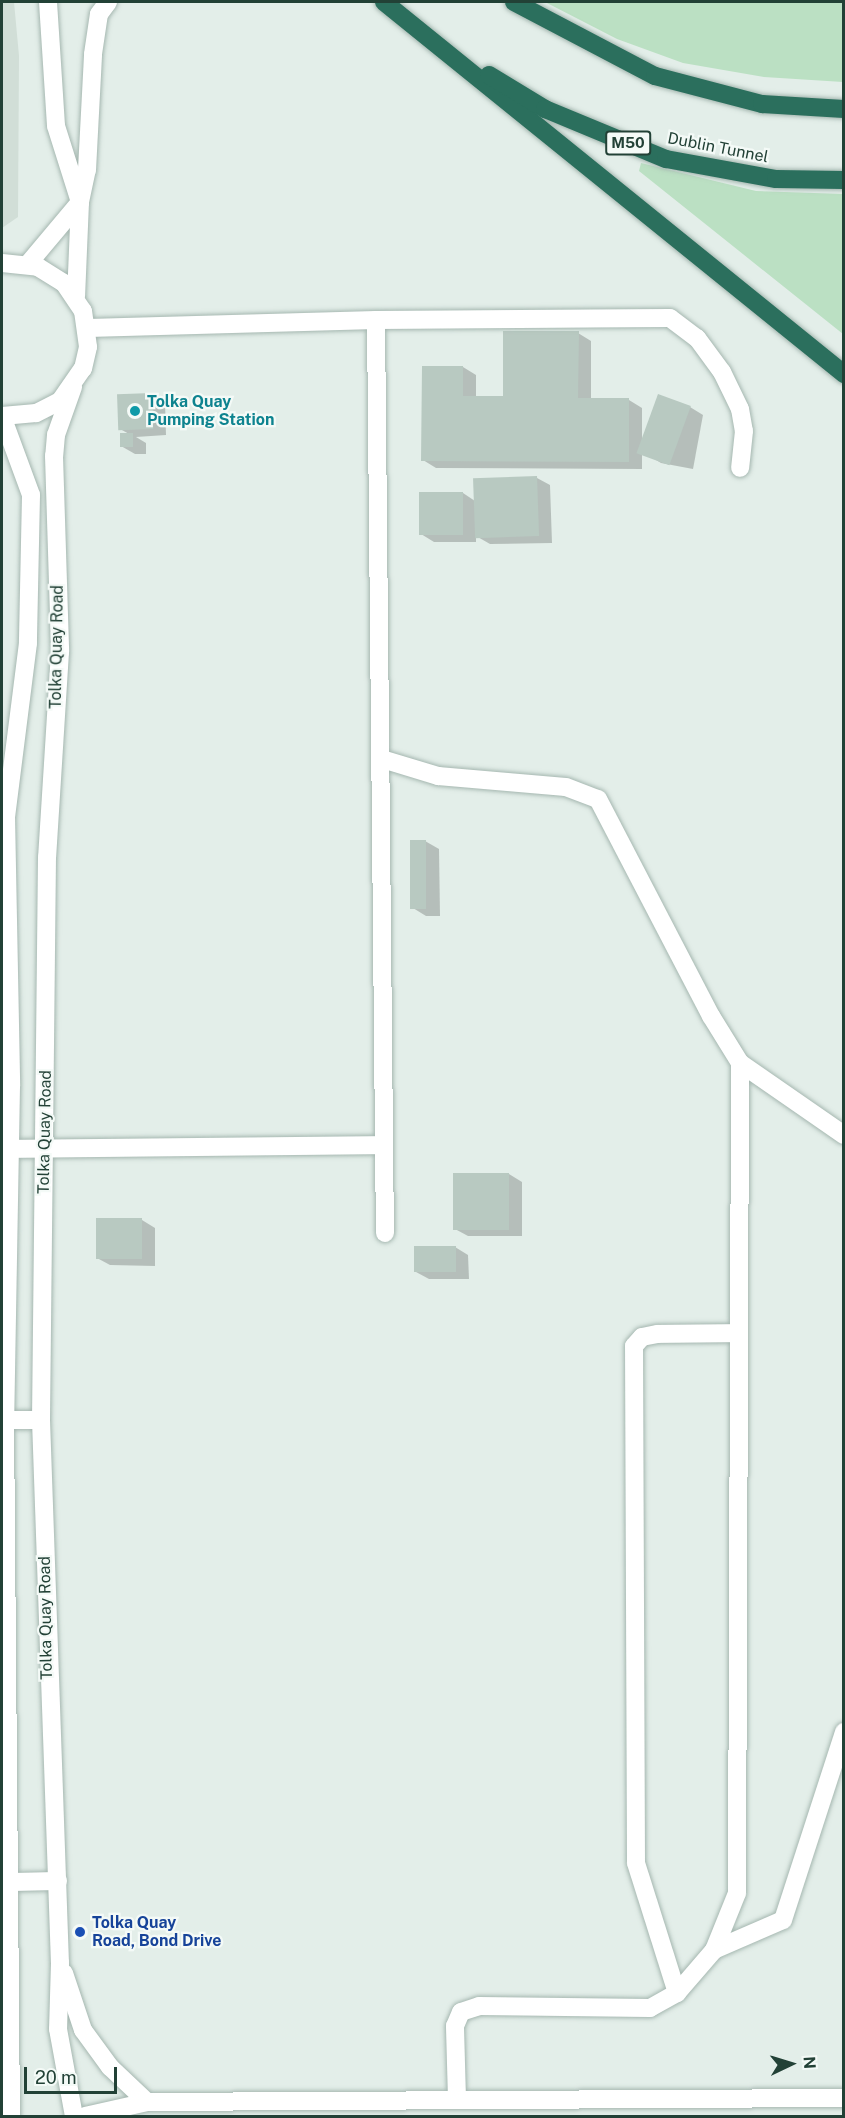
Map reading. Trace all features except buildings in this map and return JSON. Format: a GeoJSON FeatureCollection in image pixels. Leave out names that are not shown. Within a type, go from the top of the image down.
{"type":"FeatureCollection","features":[{"type":"Feature","properties":{"kind":"highway"},"geometry":{"type":"LineString","coordinates":[[384,2],[843,374]]}},
{"type":"Feature","properties":{"kind":"highway"},"geometry":{"type":"LineString","coordinates":[[514,2],[655,76],[762,104],[843,109]]}},
{"type":"Feature","properties":{"kind":"highway","name":"Dublin Tunnel"},"geometry":{"type":"LineString","coordinates":[[433,42],[545,109],[666,159],[776,179],[843,180]]}},
{"type":"Feature","properties":{"kind":"street"},"geometry":{"type":"LineString","coordinates":[[48,2],[56,126],[80,202]]}},
{"type":"Feature","properties":{"kind":"street"},"geometry":{"type":"LineString","coordinates":[[108,2],[99,14],[93,54],[87,170],[80,202],[76,296],[88,328],[376,320],[670,318],[697,338],[722,372],[740,409],[744,431],[740,468]]}},
{"type":"Feature","properties":{"kind":"street"},"geometry":{"type":"LineString","coordinates":[[28,264],[80,202]]}},
{"type":"Feature","properties":{"kind":"street"},"geometry":{"type":"LineString","coordinates":[[2,263],[28,264],[52,274],[76,296]]}},
{"type":"Feature","properties":{"kind":"street"},"geometry":{"type":"LineString","coordinates":[[376,320],[385,1233]]}},
{"type":"Feature","properties":{"kind":"street","name":"Tolka Quay Road"},"geometry":{"type":"LineString","coordinates":[[74,2116],[58,2029],[60,1963],[58,1881],[42,1420],[47,857],[60,652],[54,456],[56,435],[73,387],[83,368],[88,328]]}},
{"type":"Feature","properties":{"kind":"street"},"geometry":{"type":"LineString","coordinates":[[2,416],[23,416],[46,410],[73,387]]}},
{"type":"Feature","properties":{"kind":"street","name":"Tolka Quay Road"},"geometry":{"type":"LineString","coordinates":[[2,416],[31,495],[28,643],[6,816],[10,1149],[3,1420],[11,1882],[6,2035],[11,2116]]}},
{"type":"Feature","properties":{"kind":"street"},"geometry":{"type":"LineString","coordinates":[[382,759],[438,776],[566,788],[598,799],[711,1016],[740,1063],[843,1135]]}},
{"type":"Feature","properties":{"kind":"street"},"geometry":{"type":"LineString","coordinates":[[457,2099],[455,2026],[461,2012],[479,2006],[650,2008],[677,1993],[714,1950],[737,1893],[740,1063]]}},
{"type":"Feature","properties":{"kind":"street"},"geometry":{"type":"LineString","coordinates":[[10,1149],[384,1145]]}},
{"type":"Feature","properties":{"kind":"street"},"geometry":{"type":"LineString","coordinates":[[677,1993],[636,1863],[634,1346],[642,1337],[658,1334],[739,1333]]}},
{"type":"Feature","properties":{"kind":"street"},"geometry":{"type":"LineString","coordinates":[[3,1420],[42,1420]]}},
{"type":"Feature","properties":{"kind":"street"},"geometry":{"type":"LineString","coordinates":[[714,1950],[783,1920],[843,1732]]}},
{"type":"Feature","properties":{"kind":"street"},"geometry":{"type":"LineString","coordinates":[[11,1882],[58,1881]]}},
{"type":"Feature","properties":{"kind":"street"},"geometry":{"type":"LineString","coordinates":[[60,1963],[83,2030],[110,2067],[147,2102]]}},
{"type":"Feature","properties":{"kind":"street"},"geometry":{"type":"LineString","coordinates":[[85,2116],[147,2102],[843,2098]]}},
{"type":"Feature","properties":{"kind":"shaded area"},"geometry":{"type":"Polygon","coordinates":[[[2,2],[14,2],[19,56],[18,217],[2,228],[2,2]]]}},
{"type":"Feature","properties":{"kind":"green space"},"geometry":{"type":"Polygon","coordinates":[[[545,2],[843,2],[843,82],[764,77],[683,63],[617,39],[545,2]]]}},
{"type":"Feature","properties":{"kind":"green space"},"geometry":{"type":"Polygon","coordinates":[[[641,163],[756,191],[843,194],[843,334],[639,171],[641,163]]]}},
{"type":"Feature","properties":{"kind":"place","name":"Tolka Quay Pumping Station"},"geometry":{"type":"Point","coordinates":[135,411]}},
{"type":"Feature","properties":{"kind":"place","name":"Tolka Quay Road, Bond Drive"},"geometry":{"type":"Point","coordinates":[80,1932]}}]}
